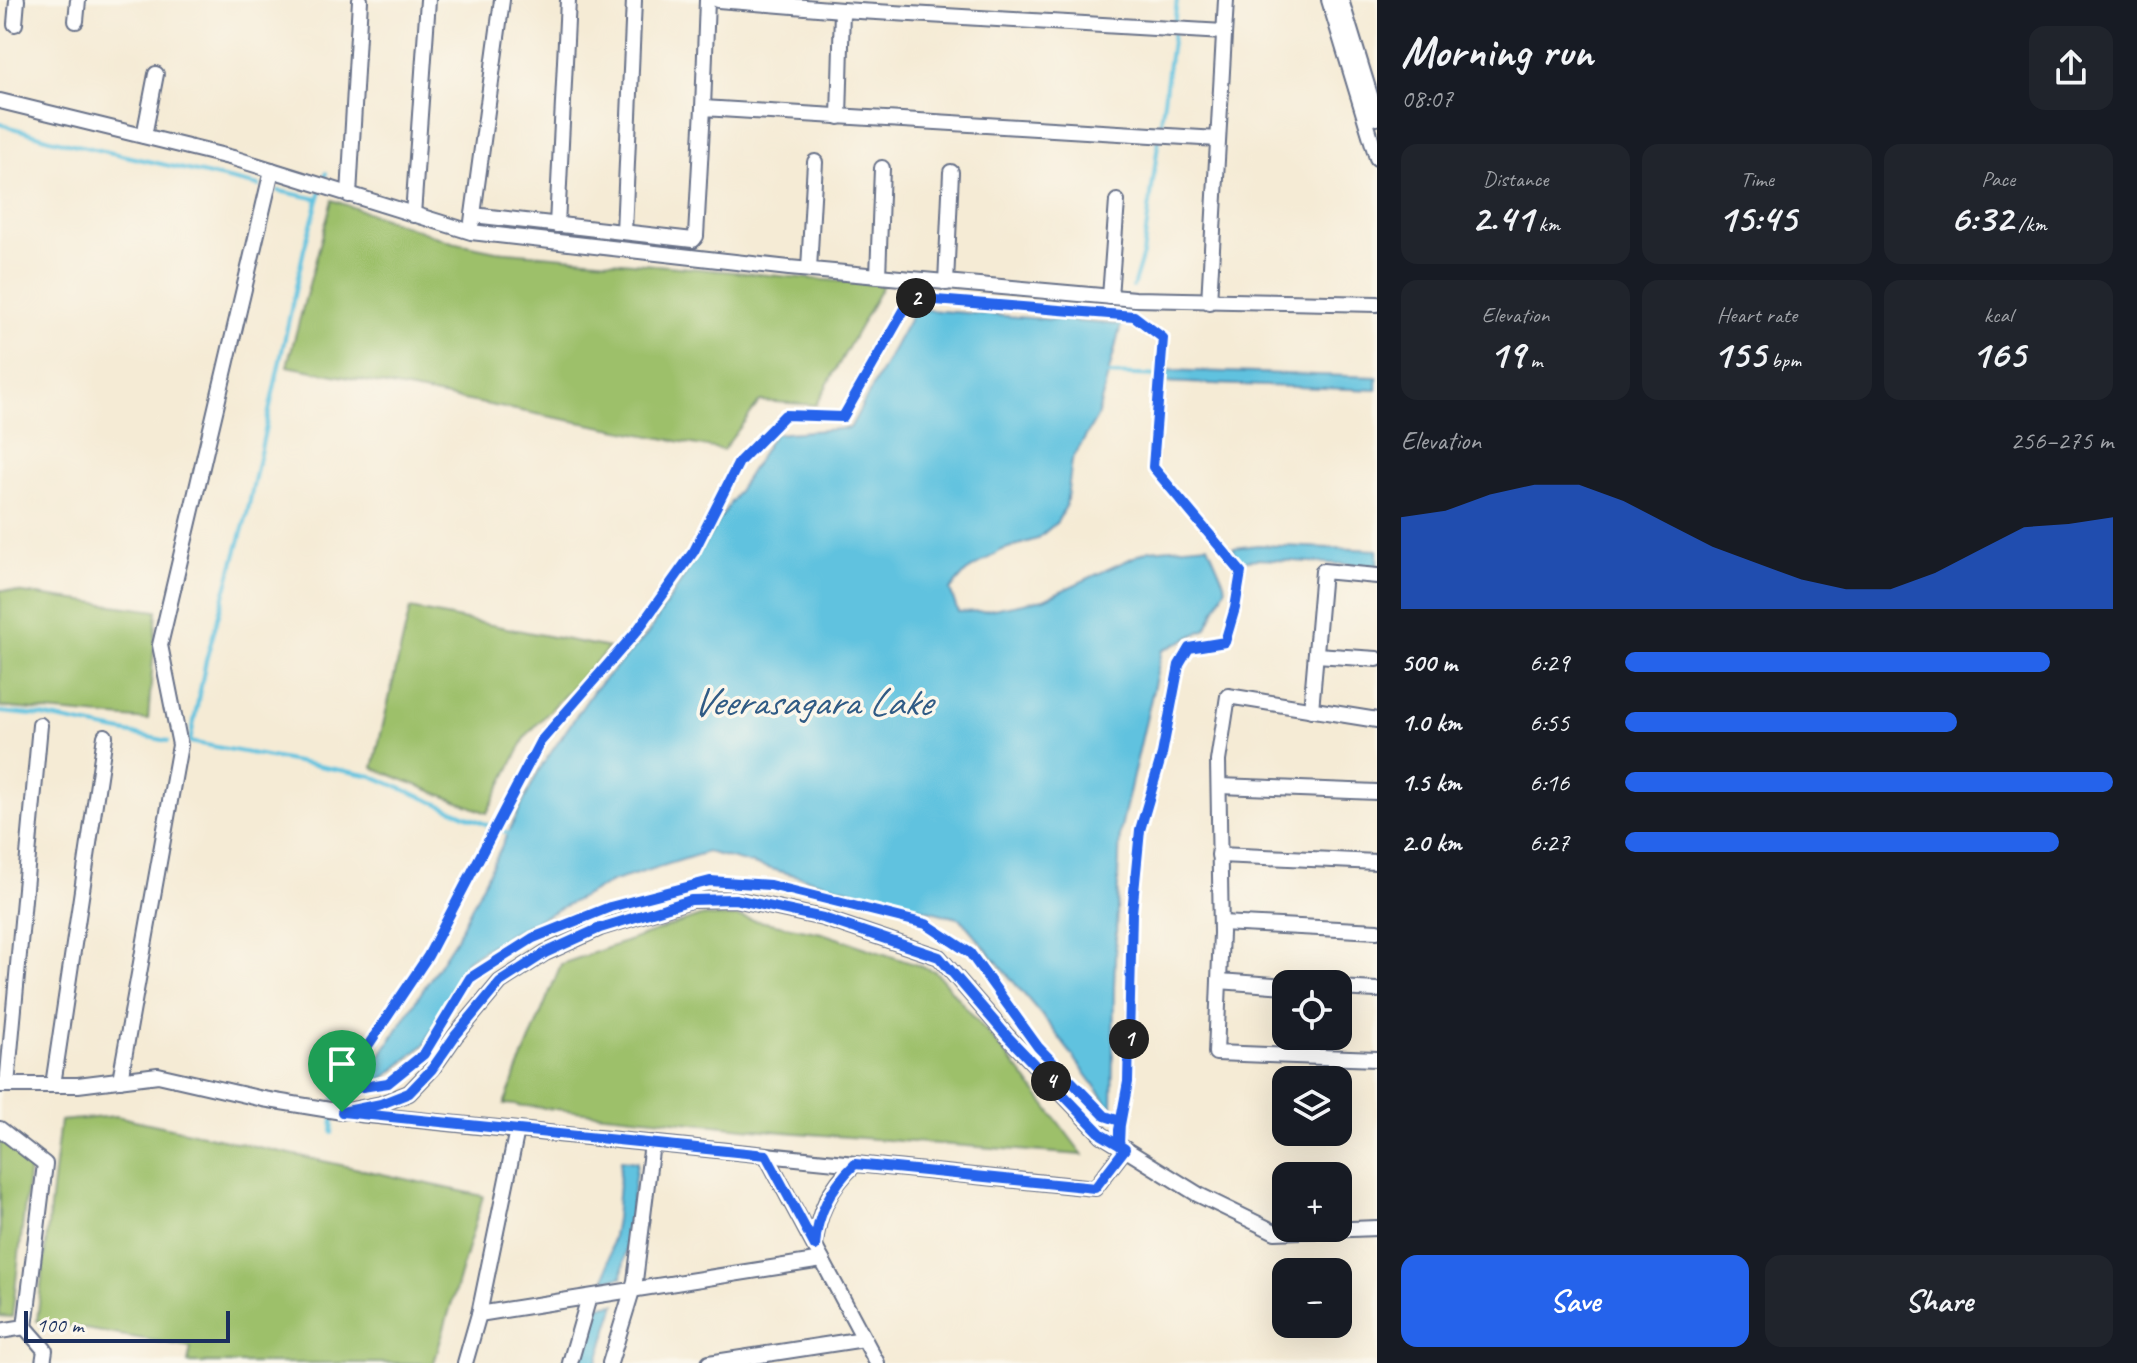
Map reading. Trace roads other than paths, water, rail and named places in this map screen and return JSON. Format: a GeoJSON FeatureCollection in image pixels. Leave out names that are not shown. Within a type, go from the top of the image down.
{"type":"FeatureCollection","features":[{"type":"Feature","properties":{"kind":"street"},"geometry":{"type":"LineString","coordinates":[[15,24],[17,0]]}},
{"type":"Feature","properties":{"kind":"street"},"geometry":{"type":"LineString","coordinates":[[76,21],[78,0]]}},
{"type":"Feature","properties":{"kind":"street"},"geometry":{"type":"LineString","coordinates":[[349,195],[360,0]]}},
{"type":"Feature","properties":{"kind":"street"},"geometry":{"type":"LineString","coordinates":[[413,215],[428,0]]}},
{"type":"Feature","properties":{"kind":"street"},"geometry":{"type":"LineString","coordinates":[[471,232],[502,0]]}},
{"type":"Feature","properties":{"kind":"street"},"geometry":{"type":"LineString","coordinates":[[557,225],[568,0]]}},
{"type":"Feature","properties":{"kind":"street"},"geometry":{"type":"LineString","coordinates":[[624,232],[634,0]]}},
{"type":"Feature","properties":{"kind":"street"},"geometry":{"type":"LineString","coordinates":[[473,215],[696,239],[707,0]]}},
{"type":"Feature","properties":{"kind":"street"},"geometry":{"type":"LineString","coordinates":[[718,0],[1224,32]]}},
{"type":"Feature","properties":{"kind":"street"},"geometry":{"type":"LineString","coordinates":[[1209,302],[1226,0]]}},
{"type":"Feature","properties":{"kind":"street"},"geometry":{"type":"LineString","coordinates":[[1329,0],[1377,158]]}},
{"type":"Feature","properties":{"kind":"street"},"geometry":{"type":"LineString","coordinates":[[1341,0],[1377,118]]}},
{"type":"Feature","properties":{"kind":"street"},"geometry":{"type":"LineString","coordinates":[[839,117],[842,10]]}},
{"type":"Feature","properties":{"kind":"street"},"geometry":{"type":"LineString","coordinates":[[144,136],[156,74]]}},
{"type":"Feature","properties":{"kind":"street"},"geometry":{"type":"LineString","coordinates":[[0,101],[272,170],[471,232],[946,283],[1110,297],[1209,302],[1377,304]]}},
{"type":"Feature","properties":{"kind":"street"},"geometry":{"type":"LineString","coordinates":[[703,108],[1218,139]]}},
{"type":"Feature","properties":{"kind":"street"},"geometry":{"type":"LineString","coordinates":[[809,269],[815,162]]}},
{"type":"Feature","properties":{"kind":"street"},"geometry":{"type":"LineString","coordinates":[[878,276],[882,168]]}},
{"type":"Feature","properties":{"kind":"street"},"geometry":{"type":"LineString","coordinates":[[120,1080],[180,745],[160,645],[272,170]]}},
{"type":"Feature","properties":{"kind":"street"},"geometry":{"type":"LineString","coordinates":[[946,283],[951,172]]}},
{"type":"Feature","properties":{"kind":"street"},"geometry":{"type":"LineString","coordinates":[[1110,297],[1117,201]]}},
{"type":"Feature","properties":{"kind":"street"},"geometry":{"type":"LineString","coordinates":[[1311,710],[1323,571],[1377,576]]}},
{"type":"Feature","properties":{"kind":"street"},"geometry":{"type":"LineString","coordinates":[[1316,655],[1377,659]]}},
{"type":"Feature","properties":{"kind":"street"},"geometry":{"type":"LineString","coordinates":[[1377,720],[1228,696],[1218,761],[1221,923],[1216,1053],[1377,1059]]}},
{"type":"Feature","properties":{"kind":"street"},"geometry":{"type":"LineString","coordinates":[[40,725],[4,1085],[53,1085],[158,1075],[263,1099],[342,1112],[1095,1188],[1122,1147]]}},
{"type":"Feature","properties":{"kind":"street"},"geometry":{"type":"LineString","coordinates":[[53,1085],[105,736]]}},
{"type":"Feature","properties":{"kind":"street"},"geometry":{"type":"LineString","coordinates":[[1219,786],[1377,792]]}},
{"type":"Feature","properties":{"kind":"street"},"geometry":{"type":"LineString","coordinates":[[1219,855],[1377,862]]}},
{"type":"Feature","properties":{"kind":"street"},"geometry":{"type":"LineString","coordinates":[[342,1112],[381,1104],[409,1093],[432,1069],[500,982],[545,953],[600,928],[691,900],[735,899],[823,918],[939,957],[1018,1047],[1102,1135],[1199,1195],[1275,1232],[1377,1228]]}},
{"type":"Feature","properties":{"kind":"street"},"geometry":{"type":"LineString","coordinates":[[1221,923],[1377,931]]}},
{"type":"Feature","properties":{"kind":"street"},"geometry":{"type":"LineString","coordinates":[[1219,981],[1272,985]]}},
{"type":"Feature","properties":{"kind":"street"},"geometry":{"type":"LineString","coordinates":[[1352,989],[1377,990]]}},
{"type":"Feature","properties":{"kind":"street"},"geometry":{"type":"LineString","coordinates":[[0,1129],[45,1164],[25,1327],[45,1350],[43,1363]]}},
{"type":"Feature","properties":{"kind":"street"},"geometry":{"type":"LineString","coordinates":[[465,1363],[479,1314],[517,1130]]}},
{"type":"Feature","properties":{"kind":"street"},"geometry":{"type":"LineString","coordinates":[[610,1363],[652,1143]]}},
{"type":"Feature","properties":{"kind":"street"},"geometry":{"type":"LineString","coordinates":[[766,1155],[877,1363]]}},
{"type":"Feature","properties":{"kind":"street"},"geometry":{"type":"LineString","coordinates":[[818,1253],[818,1223],[826,1200],[855,1164]]}},
{"type":"Feature","properties":{"kind":"street"},"geometry":{"type":"LineString","coordinates":[[479,1314],[625,1291],[818,1253]]}},
{"type":"Feature","properties":{"kind":"street"},"geometry":{"type":"LineString","coordinates":[[570,1363],[594,1296]]}},
{"type":"Feature","properties":{"kind":"street"},"geometry":{"type":"LineString","coordinates":[[0,1331],[25,1327]]}},
{"type":"Feature","properties":{"kind":"street"},"geometry":{"type":"LineString","coordinates":[[709,1363],[774,1358],[864,1339]]}},
{"type":"Feature","properties":{"kind":"water","name":"Veerasagara Lake"},"geometry":{"type":"Polygon","coordinates":[[[915,309],[1121,325],[1097,417],[1072,460],[1066,506],[1057,522],[1037,539],[1002,550],[966,572],[950,590],[958,612],[983,611],[1044,599],[1149,550],[1208,545],[1226,587],[1206,629],[1162,651],[1120,832],[1112,1109],[1049,1024],[961,919],[707,852],[611,882],[506,936],[466,961],[425,1044],[381,1081],[367,1076],[456,939],[539,770],[594,690],[647,635],[774,434],[850,428],[915,309]]]}},
{"type":"Feature","properties":{"kind":"water"},"geometry":{"type":"Polygon","coordinates":[[[1163,370],[1377,377],[1377,390],[1161,382],[1163,370]]]}},
{"type":"Feature","properties":{"kind":"water"},"geometry":{"type":"Polygon","coordinates":[[[1258,545],[1377,550],[1377,566],[1258,559],[1237,561],[1233,548],[1258,545]]]}},
{"type":"Feature","properties":{"kind":"water"},"geometry":{"type":"Polygon","coordinates":[[[621,1160],[637,1162],[622,1277],[605,1280],[616,1219],[621,1160]]]}},
{"type":"Feature","properties":{"kind":"water"},"geometry":{"type":"Polygon","coordinates":[[[616,1304],[597,1363],[581,1363],[598,1306],[616,1304]]]}},
{"type":"Feature","properties":{"kind":"waterway"},"geometry":{"type":"LineString","coordinates":[[1174,25],[1177,0]]}},
{"type":"Feature","properties":{"kind":"waterway"},"geometry":{"type":"LineString","coordinates":[[1133,287],[1143,254],[1173,34]]}},
{"type":"Feature","properties":{"kind":"waterway"},"geometry":{"type":"LineString","coordinates":[[0,124],[50,139],[259,186]]}},
{"type":"Feature","properties":{"kind":"waterway"},"geometry":{"type":"LineString","coordinates":[[326,173],[304,249],[247,514],[206,660],[190,742],[372,776],[488,825]]}},
{"type":"Feature","properties":{"kind":"waterway"},"geometry":{"type":"LineString","coordinates":[[279,191],[318,199]]}},
{"type":"Feature","properties":{"kind":"waterway"},"geometry":{"type":"LineString","coordinates":[[1121,325],[1125,311]]}},
{"type":"Feature","properties":{"kind":"waterway"},"geometry":{"type":"LineString","coordinates":[[1104,374],[1167,376]]}},
{"type":"Feature","properties":{"kind":"waterway"},"geometry":{"type":"LineString","coordinates":[[0,712],[42,716],[168,741]]}},
{"type":"Feature","properties":{"kind":"waterway"},"geometry":{"type":"LineString","coordinates":[[501,830],[508,833]]}},
{"type":"Feature","properties":{"kind":"waterway"},"geometry":{"type":"LineString","coordinates":[[334,1099],[376,1065]]}},
{"type":"Feature","properties":{"kind":"waterway"},"geometry":{"type":"LineString","coordinates":[[332,1133],[333,1118]]}}]}
